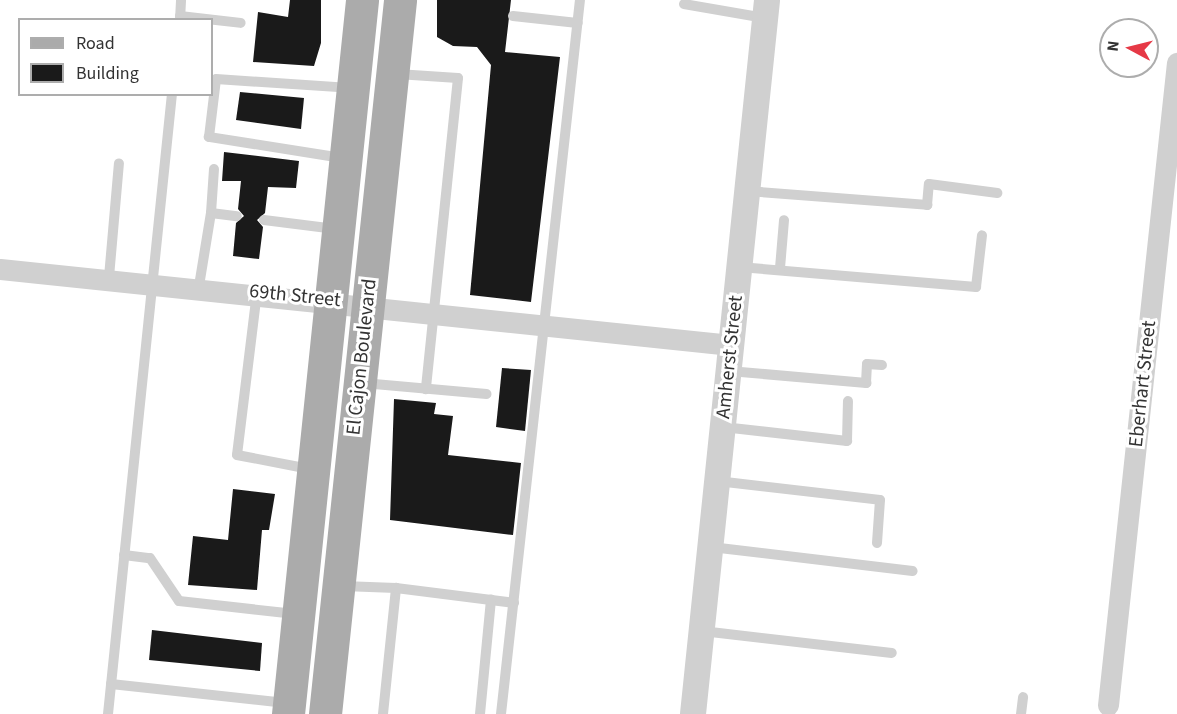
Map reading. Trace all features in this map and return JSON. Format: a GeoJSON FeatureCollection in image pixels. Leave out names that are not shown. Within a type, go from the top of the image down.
{"type":"FeatureCollection","features":[{"type":"Feature","properties":{"kind":"main road","name":"El Cajon Boulevard"},"geometry":{"type":"LineString","coordinates":[[288,708],[362,0]]}},
{"type":"Feature","properties":{"kind":"main road","name":"El Cajon Boulevard"},"geometry":{"type":"LineString","coordinates":[[325,714],[400,0]]}},
{"type":"Feature","properties":{"kind":"street","name":"Amherst Street"},"geometry":{"type":"LineString","coordinates":[[693,714],[766,9]]}},
{"type":"Feature","properties":{"kind":"street","name":"Eberhart Street"},"geometry":{"type":"LineString","coordinates":[[1108,705],[1177,63]]}},
{"type":"Feature","properties":{"kind":"street","name":"69th Street"},"geometry":{"type":"LineString","coordinates":[[0,269],[153,281],[368,304],[544,328],[731,345]]}},
{"type":"Feature","properties":{"kind":"lane"},"geometry":{"type":"LineString","coordinates":[[180,18],[182,0]]}},
{"type":"Feature","properties":{"kind":"lane"},"geometry":{"type":"LineString","coordinates":[[501,714],[580,0]]}},
{"type":"Feature","properties":{"kind":"lane"},"geometry":{"type":"LineString","coordinates":[[684,4],[766,9]]}},
{"type":"Feature","properties":{"kind":"lane"},"geometry":{"type":"LineString","coordinates":[[513,16],[578,23]]}},
{"type":"Feature","properties":{"kind":"lane"},"geometry":{"type":"LineString","coordinates":[[213,21],[242,23]]}},
{"type":"Feature","properties":{"kind":"lane"},"geometry":{"type":"LineString","coordinates":[[393,74],[458,78],[426,388]]}},
{"type":"Feature","properties":{"kind":"lane"},"geometry":{"type":"LineString","coordinates":[[346,158],[209,137],[216,79],[353,88]]}},
{"type":"Feature","properties":{"kind":"lane"},"geometry":{"type":"LineString","coordinates":[[108,714],[172,96]]}},
{"type":"Feature","properties":{"kind":"lane"},"geometry":{"type":"LineString","coordinates":[[109,277],[119,163]]}},
{"type":"Feature","properties":{"kind":"lane"},"geometry":{"type":"LineString","coordinates":[[199,286],[214,169]]}},
{"type":"Feature","properties":{"kind":"lane"},"geometry":{"type":"LineString","coordinates":[[747,191],[927,205],[929,184],[997,193]]}},
{"type":"Feature","properties":{"kind":"lane"},"geometry":{"type":"LineString","coordinates":[[210,213],[237,216]]}},
{"type":"Feature","properties":{"kind":"lane"},"geometry":{"type":"LineString","coordinates":[[264,220],[338,230]]}},
{"type":"Feature","properties":{"kind":"lane"},"geometry":{"type":"LineString","coordinates":[[780,268],[784,220]]}},
{"type":"Feature","properties":{"kind":"lane"},"geometry":{"type":"LineString","coordinates":[[739,267],[780,268],[976,287],[982,235]]}},
{"type":"Feature","properties":{"kind":"lane"},"geometry":{"type":"LineString","coordinates":[[257,292],[237,455],[313,470]]}},
{"type":"Feature","properties":{"kind":"lane"},"geometry":{"type":"LineString","coordinates":[[729,371],[866,383],[867,364],[882,366]]}},
{"type":"Feature","properties":{"kind":"lane"},"geometry":{"type":"LineString","coordinates":[[359,382],[487,394]]}},
{"type":"Feature","properties":{"kind":"lane"},"geometry":{"type":"LineString","coordinates":[[723,427],[847,441],[848,400]]}},
{"type":"Feature","properties":{"kind":"lane"},"geometry":{"type":"LineString","coordinates":[[717,481],[879,500],[877,543]]}},
{"type":"Feature","properties":{"kind":"lane"},"geometry":{"type":"LineString","coordinates":[[711,547],[913,571]]}},
{"type":"Feature","properties":{"kind":"lane"},"geometry":{"type":"LineString","coordinates":[[124,555],[150,558],[179,601],[298,615]]}},
{"type":"Feature","properties":{"kind":"lane"},"geometry":{"type":"LineString","coordinates":[[338,586],[396,588],[514,603]]}},
{"type":"Feature","properties":{"kind":"lane"},"geometry":{"type":"LineString","coordinates":[[383,714],[396,588]]}},
{"type":"Feature","properties":{"kind":"lane"},"geometry":{"type":"LineString","coordinates":[[480,714],[491,600]]}},
{"type":"Feature","properties":{"kind":"lane"},"geometry":{"type":"LineString","coordinates":[[702,631],[891,653]]}},
{"type":"Feature","properties":{"kind":"lane"},"geometry":{"type":"LineString","coordinates":[[111,684],[288,708]]}},
{"type":"Feature","properties":{"kind":"lane"},"geometry":{"type":"LineString","coordinates":[[1021,714],[1023,696]]}},
{"type":"Feature","properties":{"kind":"building"},"geometry":{"type":"Polygon","coordinates":[[[290,0],[321,0],[321,43],[314,66],[253,62],[258,12],[288,17],[290,0]]]}},
{"type":"Feature","properties":{"kind":"building"},"geometry":{"type":"Polygon","coordinates":[[[437,0],[511,0],[505,52],[560,57],[531,302],[470,295],[491,65],[477,47],[453,46],[437,37],[437,0]]]}},
{"type":"Feature","properties":{"kind":"building"},"geometry":{"type":"Polygon","coordinates":[[[240,92],[304,98],[301,129],[236,120],[240,92]]]}},
{"type":"Feature","properties":{"kind":"building"},"geometry":{"type":"Polygon","coordinates":[[[224,152],[299,161],[296,188],[268,187],[265,213],[257,220],[263,227],[259,259],[233,256],[236,223],[244,216],[238,209],[241,181],[222,181],[224,152]]]}},
{"type":"Feature","properties":{"kind":"building"},"geometry":{"type":"Polygon","coordinates":[[[502,368],[531,370],[525,431],[496,427],[502,368]]]}},
{"type":"Feature","properties":{"kind":"building"},"geometry":{"type":"Polygon","coordinates":[[[394,399],[436,403],[434,414],[453,416],[448,455],[521,463],[513,535],[390,520],[394,399]]]}},
{"type":"Feature","properties":{"kind":"building"},"geometry":{"type":"Polygon","coordinates":[[[233,489],[275,494],[269,530],[262,530],[257,590],[188,585],[193,536],[228,540],[233,489]]]}},
{"type":"Feature","properties":{"kind":"building"},"geometry":{"type":"Polygon","coordinates":[[[152,630],[262,643],[260,671],[149,660],[152,630]]]}}]}
